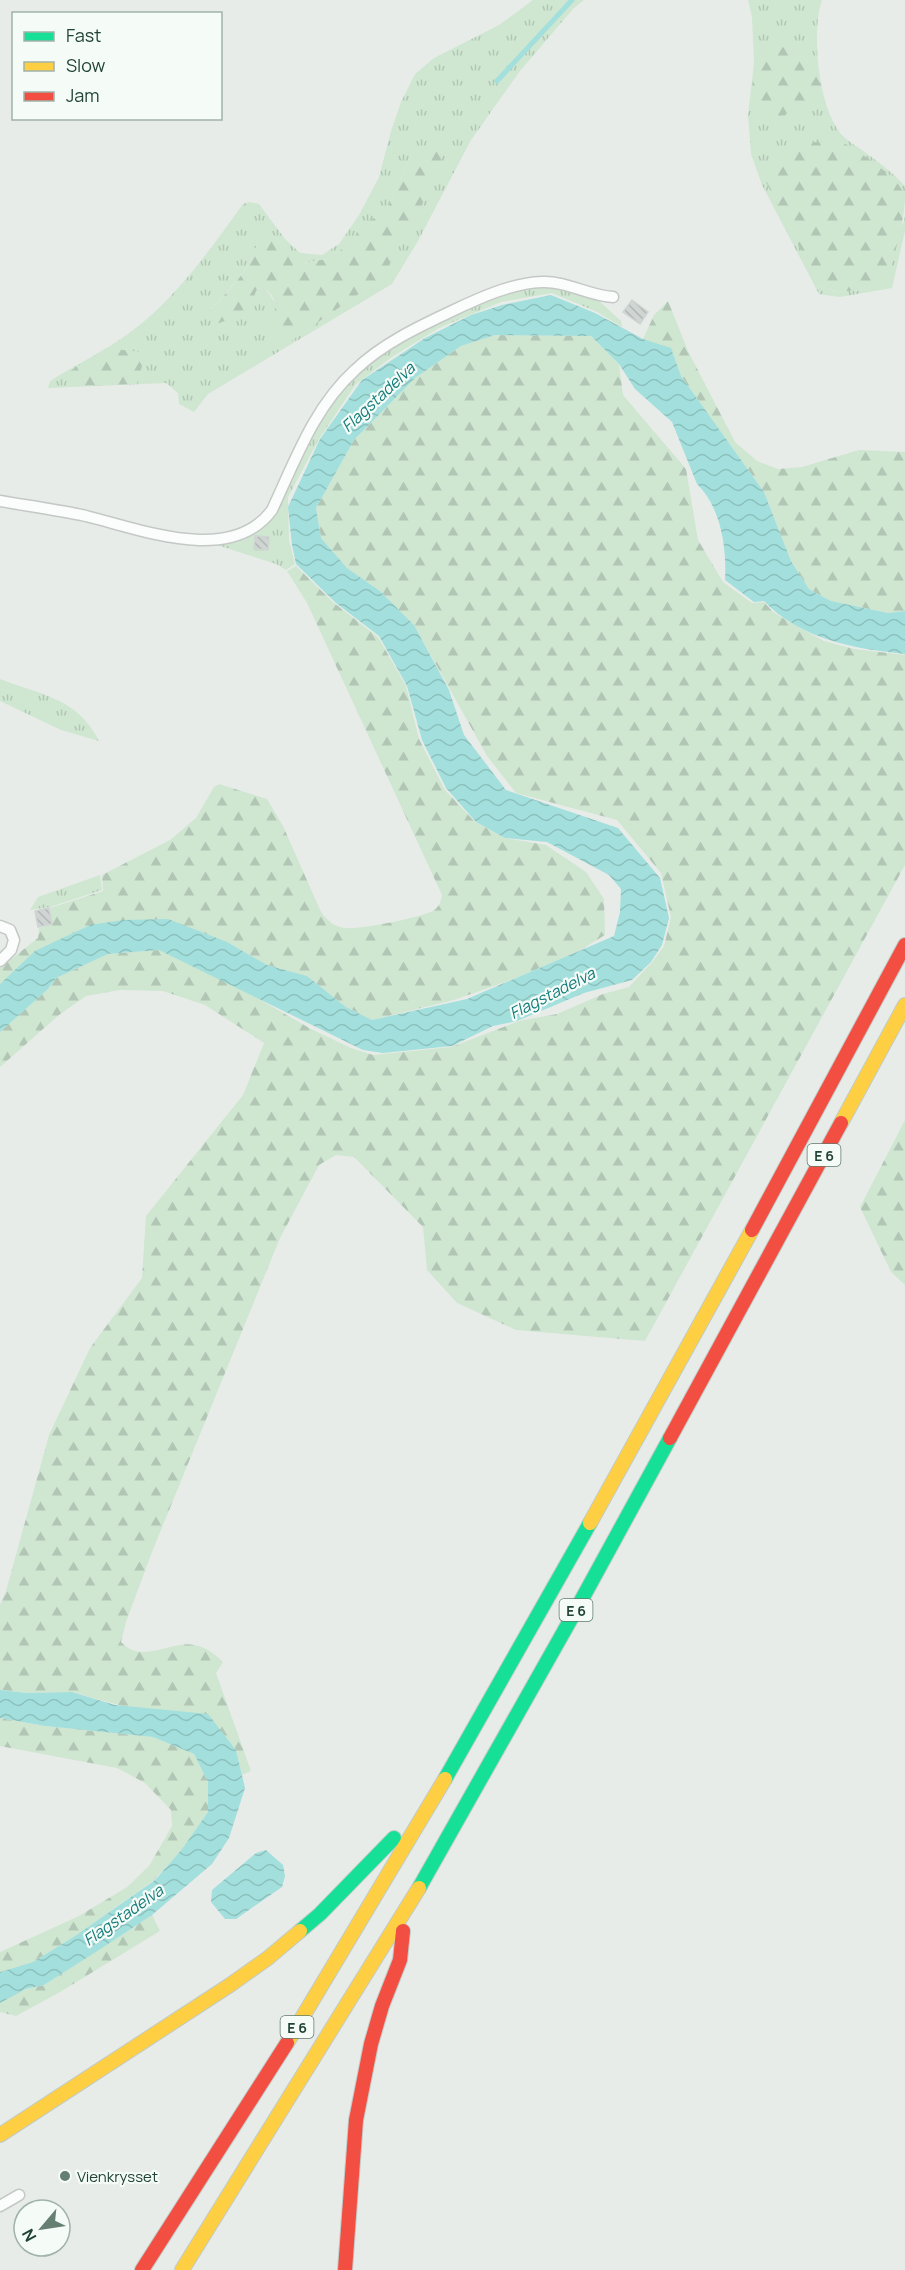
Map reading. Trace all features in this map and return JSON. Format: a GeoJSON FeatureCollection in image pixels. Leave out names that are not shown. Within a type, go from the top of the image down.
{"type":"FeatureCollection","features":[{"type":"Feature","properties":{"kind":"highway","name":"E 6"},"geometry":{"type":"LineString","coordinates":[[142,2270],[325,1982],[445,1780],[714,1301],[905,945]]}},
{"type":"Feature","properties":{"kind":"highway","name":"E 6"},"geometry":{"type":"LineString","coordinates":[[182,2270],[260,2149],[405,1912],[587,1590],[905,1005]]}},
{"type":"Feature","properties":{"kind":"highway","name":"E 6"},"geometry":{"type":"LineString","coordinates":[[0,2135],[268,1958],[321,1914],[368,1867],[445,1780]]}},
{"type":"Feature","properties":{"kind":"highway","name":"E 6"},"geometry":{"type":"LineString","coordinates":[[345,2270],[356,2120],[371,2044],[382,2006],[400,1960],[405,1912]]}},
{"type":"Feature","properties":{"kind":"lane"},"geometry":{"type":"LineString","coordinates":[[0,501],[67,512],[161,536],[206,539],[248,531],[266,518],[272,510],[304,440],[339,386],[361,364],[397,339],[468,304],[520,286],[550,282],[603,297],[613,297]]}},
{"type":"Feature","properties":{"kind":"lane"},"geometry":{"type":"LineString","coordinates":[[0,926],[10,930],[14,940],[11,950],[0,960]]}},
{"type":"Feature","properties":{"kind":"lane"},"geometry":{"type":"LineString","coordinates":[[2,2204],[19,2195]]}},
{"type":"Feature","properties":{"kind":"green space"},"geometry":{"type":"Polygon","coordinates":[[[533,0],[584,0],[573,9],[520,71],[471,140],[418,241],[392,284],[208,394],[194,412],[179,404],[178,393],[166,383],[48,388],[50,381],[117,341],[153,314],[181,285],[243,204],[249,202],[259,204],[285,239],[300,253],[322,255],[339,244],[359,215],[379,177],[401,102],[415,74],[434,58],[499,25],[533,0]],[[412,153],[385,213],[360,225],[354,241],[327,259],[301,263],[271,233],[258,240],[245,270],[209,311],[256,291],[262,286],[275,303],[292,340],[335,310],[409,230],[416,214],[412,153]]]}},
{"type":"Feature","properties":{"kind":"green space"},"geometry":{"type":"Polygon","coordinates":[[[748,0],[822,0],[817,31],[817,50],[822,88],[833,122],[843,137],[881,164],[905,186],[905,197],[899,185],[819,286],[837,292],[868,289],[904,221],[905,213],[905,231],[892,288],[840,297],[819,294],[762,185],[751,154],[748,115],[754,63],[752,17],[748,0]],[[789,48],[757,105],[766,117],[818,69],[789,48]]]}},
{"type":"Feature","properties":{"kind":"green space"},"geometry":{"type":"Polygon","coordinates":[[[769,45],[789,48],[818,69],[821,90],[780,118],[765,117],[757,105],[750,101],[756,59],[769,45]]]}},
{"type":"Feature","properties":{"kind":"green space"},"geometry":{"type":"Polygon","coordinates":[[[838,139],[886,172],[895,180],[905,197],[901,228],[886,284],[868,289],[838,292],[819,286],[761,172],[794,145],[838,139]]]}},
{"type":"Feature","properties":{"kind":"green space"},"geometry":{"type":"Polygon","coordinates":[[[424,146],[438,149],[443,163],[409,230],[379,280],[292,340],[282,342],[270,326],[275,304],[271,295],[262,286],[256,291],[248,313],[216,324],[209,311],[245,270],[258,240],[271,233],[302,263],[327,259],[354,241],[359,225],[385,213],[412,153],[424,146]]]}},
{"type":"Feature","properties":{"kind":"green space"},"geometry":{"type":"Polygon","coordinates":[[[543,285],[568,289],[597,299],[621,321],[622,327],[597,312],[552,293],[501,302],[439,328],[392,357],[356,384],[319,439],[288,497],[289,541],[295,564],[286,570],[276,564],[217,545],[216,541],[239,537],[265,527],[293,462],[357,366],[477,300],[543,285]]]}},
{"type":"Feature","properties":{"kind":"green space"},"geometry":{"type":"Polygon","coordinates":[[[668,301],[688,351],[735,442],[757,461],[778,469],[802,467],[859,450],[905,452],[905,611],[888,613],[831,601],[809,589],[791,561],[764,492],[681,376],[671,349],[643,339],[654,315],[668,301]]]}},
{"type":"Feature","properties":{"kind":"green space"},"geometry":{"type":"Polygon","coordinates":[[[495,335],[591,336],[619,364],[623,395],[686,469],[698,540],[723,582],[752,603],[764,602],[772,611],[824,641],[854,649],[905,655],[905,865],[645,1341],[516,1330],[457,1303],[427,1270],[423,1227],[354,1157],[336,1155],[319,1165],[280,1238],[152,1552],[121,1642],[129,1649],[148,1652],[185,1644],[194,1645],[207,1649],[223,1662],[216,1673],[251,1771],[242,1775],[236,1750],[223,1734],[72,1692],[27,1693],[0,1690],[0,1605],[6,1591],[49,1435],[90,1348],[142,1278],[146,1216],[243,1095],[264,1043],[205,1005],[163,991],[120,990],[86,996],[59,1015],[0,1067],[0,1032],[48,989],[56,978],[108,954],[159,950],[240,988],[311,1029],[351,1048],[373,1055],[451,1047],[519,1021],[557,1014],[603,994],[629,987],[664,946],[671,917],[661,873],[617,820],[516,793],[487,756],[414,625],[380,591],[347,568],[321,538],[316,508],[354,440],[415,378],[461,346],[495,335]]]}},
{"type":"Feature","properties":{"kind":"green space"},"geometry":{"type":"Polygon","coordinates":[[[106,348],[141,352],[142,366],[137,384],[73,386],[67,373],[106,348]]]}},
{"type":"Feature","properties":{"kind":"green space"},"geometry":{"type":"Polygon","coordinates":[[[296,566],[334,603],[378,637],[406,686],[419,739],[445,790],[475,822],[505,838],[546,845],[586,872],[604,899],[605,935],[577,952],[516,978],[454,1000],[372,1020],[346,1007],[307,976],[267,965],[227,942],[90,925],[20,966],[0,984],[0,968],[38,938],[39,928],[52,924],[50,908],[103,891],[102,875],[170,840],[196,818],[214,787],[219,784],[267,799],[283,826],[321,912],[333,924],[344,928],[375,925],[426,914],[438,906],[442,895],[307,603],[287,571],[296,566]]]}},
{"type":"Feature","properties":{"kind":"green space"},"geometry":{"type":"Polygon","coordinates":[[[0,679],[44,694],[69,707],[80,715],[99,741],[61,730],[0,701],[0,679]]]}},
{"type":"Feature","properties":{"kind":"green space"},"geometry":{"type":"Polygon","coordinates":[[[100,875],[102,890],[50,907],[30,910],[38,897],[100,875]]]}},
{"type":"Feature","properties":{"kind":"green space"},"geometry":{"type":"Polygon","coordinates":[[[905,1120],[905,1285],[891,1272],[860,1207],[905,1120]]]}},
{"type":"Feature","properties":{"kind":"green space"},"geometry":{"type":"Polygon","coordinates":[[[0,1718],[45,1726],[153,1737],[194,1754],[208,1782],[208,1812],[182,1849],[154,1880],[75,1936],[33,1962],[0,1972],[0,1952],[79,1916],[127,1887],[149,1866],[172,1826],[171,1810],[145,1783],[117,1768],[0,1746],[0,1718]]]}},
{"type":"Feature","properties":{"kind":"green space"},"geometry":{"type":"Polygon","coordinates":[[[152,1915],[160,1931],[16,2016],[0,2012],[0,2003],[5,1999],[21,1991],[44,1985],[152,1915]]]}},
{"type":"Feature","properties":{"kind":"water","name":"Flagstadelva"},"geometry":{"type":"Polygon","coordinates":[[[551,295],[595,313],[643,339],[671,348],[681,376],[764,492],[791,561],[809,589],[831,601],[888,613],[905,611],[905,654],[848,645],[811,633],[794,625],[764,601],[754,602],[725,580],[725,555],[717,516],[712,504],[697,484],[672,422],[635,389],[619,364],[591,336],[495,335],[461,346],[415,378],[354,440],[316,508],[321,538],[347,568],[380,591],[414,625],[449,690],[464,735],[506,790],[618,828],[660,878],[669,918],[662,945],[651,962],[632,980],[584,993],[517,1021],[493,1026],[452,1046],[383,1053],[363,1050],[159,950],[108,954],[56,978],[48,989],[0,1032],[0,984],[35,951],[90,925],[123,920],[168,919],[227,942],[267,965],[307,976],[346,1007],[372,1020],[467,999],[614,936],[620,912],[621,889],[609,875],[547,842],[505,838],[476,822],[446,788],[422,740],[407,686],[379,636],[336,603],[296,564],[288,507],[320,439],[362,380],[425,338],[471,315],[502,305],[551,295]]]}},
{"type":"Feature","properties":{"kind":"water","name":"Flagstadelva"},"geometry":{"type":"Polygon","coordinates":[[[0,1690],[27,1693],[72,1692],[115,1705],[208,1714],[236,1750],[245,1788],[229,1838],[212,1864],[152,1915],[102,1948],[44,1985],[26,1989],[0,2003],[0,1972],[33,1962],[75,1936],[155,1880],[182,1849],[208,1812],[208,1782],[194,1754],[153,1737],[45,1726],[0,1718],[0,1690]]]}},
{"type":"Feature","properties":{"kind":"water"},"geometry":{"type":"Polygon","coordinates":[[[266,1850],[283,1865],[285,1876],[282,1887],[236,1919],[225,1919],[211,1902],[212,1890],[256,1853],[266,1850]]]}},
{"type":"Feature","properties":{"kind":"building"},"geometry":{"type":"Polygon","coordinates":[[[632,300],[648,312],[640,324],[623,312],[632,300]]]}},
{"type":"Feature","properties":{"kind":"building"},"geometry":{"type":"Polygon","coordinates":[[[255,536],[269,537],[268,550],[254,549],[255,536]]]}},
{"type":"Feature","properties":{"kind":"building"},"geometry":{"type":"Polygon","coordinates":[[[49,908],[52,924],[38,927],[35,911],[49,908]]]}},
{"type":"Feature","properties":{"kind":"waterway"},"geometry":{"type":"LineString","coordinates":[[497,81],[572,0]]}},
{"type":"Feature","properties":{"kind":"traffic: fast"},"geometry":{"type":"LineString","coordinates":[[419,1888],[670,1438]]}},
{"type":"Feature","properties":{"kind":"traffic: fast"},"geometry":{"type":"LineString","coordinates":[[445,1779],[590,1523]]}},
{"type":"Feature","properties":{"kind":"traffic: fast"},"geometry":{"type":"LineString","coordinates":[[300,1931],[320,1914],[394,1838]]}},
{"type":"Feature","properties":{"kind":"traffic: slow"},"geometry":{"type":"LineString","coordinates":[[841,1123],[905,1005]]}},
{"type":"Feature","properties":{"kind":"traffic: slow"},"geometry":{"type":"LineString","coordinates":[[590,1523],[752,1230]]}},
{"type":"Feature","properties":{"kind":"traffic: slow"},"geometry":{"type":"LineString","coordinates":[[287,2043],[445,1779]]}},
{"type":"Feature","properties":{"kind":"traffic: slow"},"geometry":{"type":"LineString","coordinates":[[182,2270],[419,1888]]}},
{"type":"Feature","properties":{"kind":"traffic: slow"},"geometry":{"type":"LineString","coordinates":[[0,2135],[230,1985],[268,1958],[300,1931]]}},
{"type":"Feature","properties":{"kind":"traffic: jam"},"geometry":{"type":"LineString","coordinates":[[752,1230],[905,945]]}},
{"type":"Feature","properties":{"kind":"traffic: jam"},"geometry":{"type":"LineString","coordinates":[[670,1438],[841,1123]]}},
{"type":"Feature","properties":{"kind":"traffic: jam"},"geometry":{"type":"LineString","coordinates":[[345,2270],[356,2120],[371,2044],[382,2006],[400,1960],[403,1931]]}},
{"type":"Feature","properties":{"kind":"traffic: jam"},"geometry":{"type":"LineString","coordinates":[[142,2270],[287,2043]]}},
{"type":"Feature","properties":{"kind":"place","name":"Vienkrysset"},"geometry":{"type":"Point","coordinates":[65,2176]}}]}
